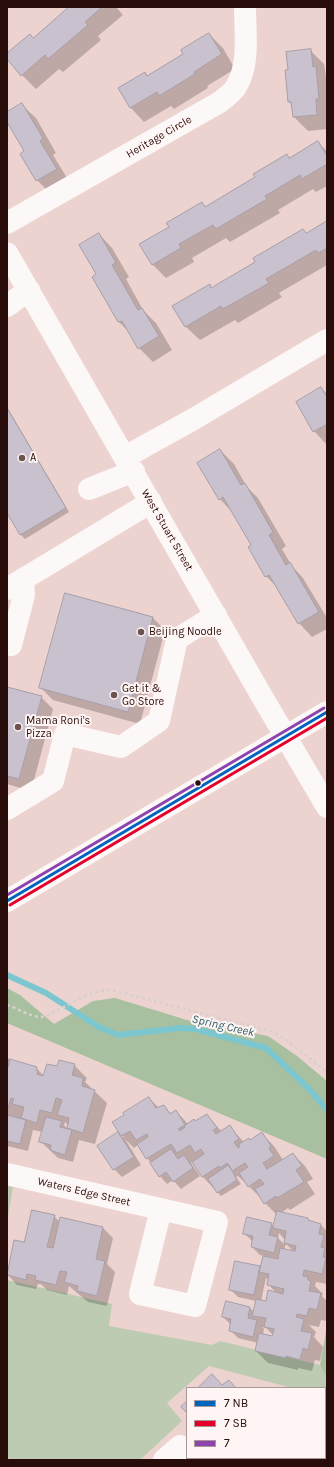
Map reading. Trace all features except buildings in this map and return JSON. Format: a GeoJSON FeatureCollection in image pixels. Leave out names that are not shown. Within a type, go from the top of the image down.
{"type":"FeatureCollection","features":[{"type":"Feature","properties":{"kind":"street","name":"Heritage Circle"},"geometry":{"type":"LineString","coordinates":[[7,223],[220,102],[235,88],[242,73],[246,56],[245,7]]}},
{"type":"Feature","properties":{"kind":"street","name":"West Stuart Street"},"geometry":{"type":"LineString","coordinates":[[7,253],[327,806]]}},
{"type":"Feature","properties":{"kind":"street"},"geometry":{"type":"LineString","coordinates":[[7,306],[29,290]]}},
{"type":"Feature","properties":{"kind":"street"},"geometry":{"type":"LineString","coordinates":[[89,489],[129,464],[192,420],[327,340]]}},
{"type":"Feature","properties":{"kind":"street"},"geometry":{"type":"LineString","coordinates":[[7,644],[11,645],[24,595],[15,584],[151,502]]}},
{"type":"Feature","properties":{"kind":"street"},"geometry":{"type":"LineString","coordinates":[[7,808],[53,781],[65,734],[121,747],[159,721],[177,639],[216,615]]}},
{"type":"Feature","properties":{"kind":"street"},"geometry":{"type":"LineString","coordinates":[[7,901],[327,712]]}},
{"type":"Feature","properties":{"kind":"street","name":"Waters Edge Street"},"geometry":{"type":"LineString","coordinates":[[7,1174],[161,1209],[217,1222],[195,1306],[140,1294],[161,1209]]}},
{"type":"Feature","properties":{"kind":"street"},"geometry":{"type":"LineString","coordinates":[[164,1460],[180,1446],[186,1453]]}},
{"type":"Feature","properties":{"kind":"path"},"geometry":{"type":"LineString","coordinates":[[7,1004],[39,1017],[47,1016],[103,989],[112,990],[274,1032],[327,1072]]}},
{"type":"Feature","properties":{"kind":"green space"},"geometry":{"type":"Polygon","coordinates":[[[7,988],[20,995],[54,1024],[93,1001],[115,998],[187,1020],[268,1036],[297,1056],[327,1081],[327,1159],[7,1023],[7,988]]]}},
{"type":"Feature","properties":{"kind":"green space"},"geometry":{"type":"Polygon","coordinates":[[[7,1186],[13,1187],[7,1222],[7,1186]]]}},
{"type":"Feature","properties":{"kind":"green space"},"geometry":{"type":"Polygon","coordinates":[[[7,1280],[112,1304],[109,1326],[212,1345],[220,1341],[320,1365],[327,1379],[327,1431],[326,1387],[288,1387],[209,1366],[167,1403],[182,1421],[140,1460],[10,1460],[7,1456],[7,1280]]]}},
{"type":"Feature","properties":{"kind":"green space"},"geometry":{"type":"Polygon","coordinates":[[[327,1326],[327,1379],[320,1365],[327,1326]]]}},
{"type":"Feature","properties":{"kind":"waterway","name":"Spring Creek"},"geometry":{"type":"LineString","coordinates":[[7,975],[46,993],[99,1027],[118,1035],[180,1028],[195,1029],[266,1048],[310,1090],[327,1110]]}},
{"type":"Feature","properties":{"kind":"transit line","name":"7"},"geometry":{"type":"LineString","coordinates":[[7,895],[324,708]]}},
{"type":"Feature","properties":{"kind":"transit line"},"geometry":{"type":"LineString","coordinates":[[7,901],[327,712]]}},
{"type":"Feature","properties":{"kind":"transit line"},"geometry":{"type":"LineString","coordinates":[[10,905],[327,718]]}},
{"type":"Feature","properties":{"kind":"place","name":"A"},"geometry":{"type":"Point","coordinates":[22,458]}},
{"type":"Feature","properties":{"kind":"place","name":"Beijing Noodle"},"geometry":{"type":"Point","coordinates":[141,632]}},
{"type":"Feature","properties":{"kind":"place","name":"Get it & Go Store"},"geometry":{"type":"Point","coordinates":[114,695]}},
{"type":"Feature","properties":{"kind":"place","name":"Mama Roni's Pizza"},"geometry":{"type":"Point","coordinates":[18,727]}}]}
